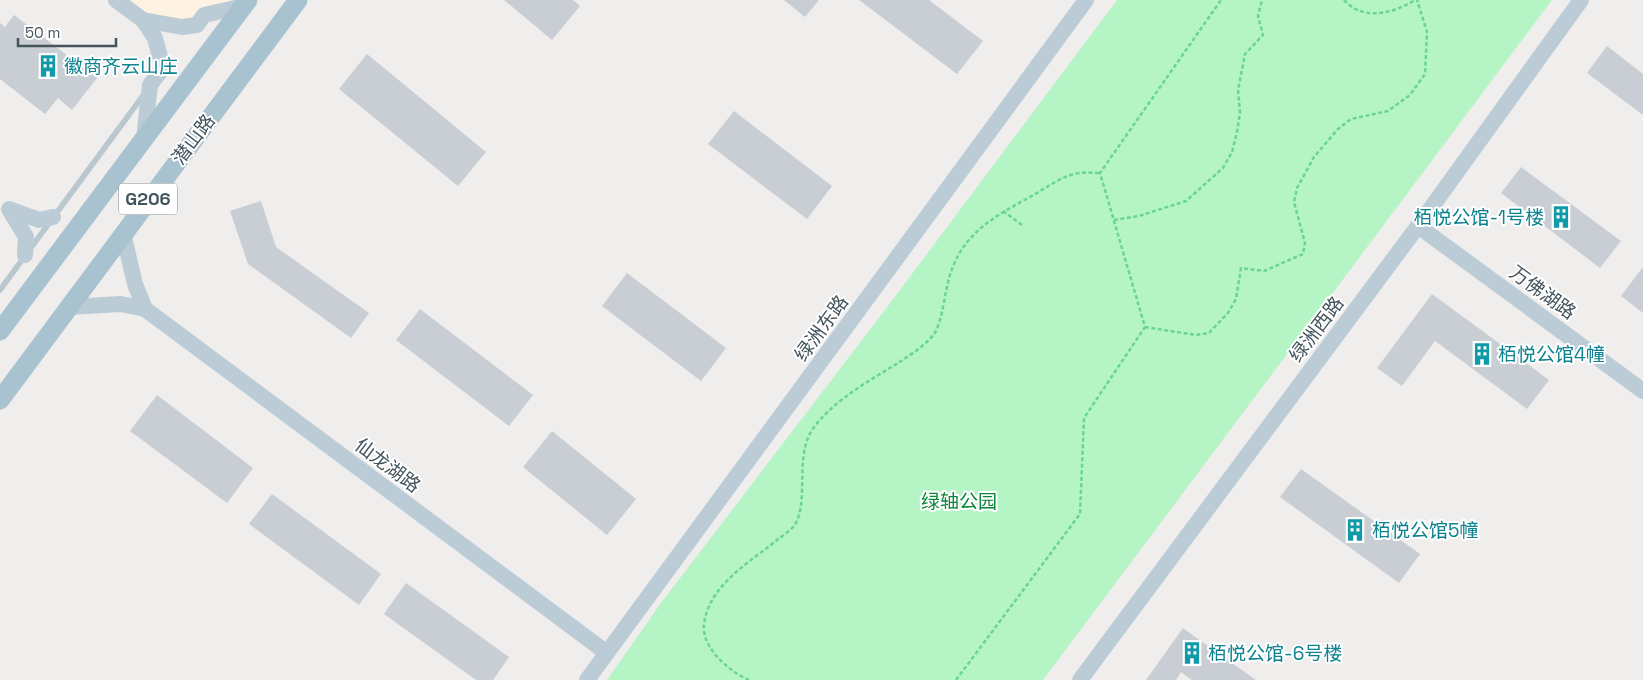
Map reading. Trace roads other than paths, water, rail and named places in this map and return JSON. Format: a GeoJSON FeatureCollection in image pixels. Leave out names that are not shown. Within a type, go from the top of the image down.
{"type":"FeatureCollection","features":[{"type":"Feature","properties":{"kind":"main road","name":"潜山路"},"geometry":{"type":"LineString","coordinates":[[0,400],[298,0]]}},
{"type":"Feature","properties":{"kind":"main road","name":"潜山路"},"geometry":{"type":"LineString","coordinates":[[0,331],[246,3]]}},
{"type":"Feature","properties":{"kind":"street"},"geometry":{"type":"LineString","coordinates":[[116,0],[143,20],[155,38],[163,68],[150,85],[144,139]]}},
{"type":"Feature","properties":{"kind":"street","name":"绿洲东路"},"geometry":{"type":"LineString","coordinates":[[587,680],[1086,0]]}},
{"type":"Feature","properties":{"kind":"street","name":"绿洲西路"},"geometry":{"type":"LineString","coordinates":[[1080,680],[1418,226],[1581,0]]}},
{"type":"Feature","properties":{"kind":"street"},"geometry":{"type":"LineString","coordinates":[[143,20],[182,27],[197,25],[204,15],[246,3]]}},
{"type":"Feature","properties":{"kind":"street"},"geometry":{"type":"LineString","coordinates":[[4,206],[39,220],[53,217]]}},
{"type":"Feature","properties":{"kind":"street"},"geometry":{"type":"LineString","coordinates":[[4,206],[26,237],[26,255]]}},
{"type":"Feature","properties":{"kind":"street","name":"万佛湖路"},"geometry":{"type":"LineString","coordinates":[[1418,226],[1643,391]]}},
{"type":"Feature","properties":{"kind":"street"},"geometry":{"type":"LineString","coordinates":[[123,233],[135,284],[145,308]]}},
{"type":"Feature","properties":{"kind":"street"},"geometry":{"type":"LineString","coordinates":[[70,307],[121,304],[145,308]]}},
{"type":"Feature","properties":{"kind":"street","name":"仙龙湖路"},"geometry":{"type":"LineString","coordinates":[[145,308],[607,653]]}},
{"type":"Feature","properties":{"kind":"lane"},"geometry":{"type":"LineString","coordinates":[[0,290],[150,85]]}},
{"type":"Feature","properties":{"kind":"place","name":"徽商齐云山庄"},"geometry":{"type":"Point","coordinates":[48,66]}},
{"type":"Feature","properties":{"kind":"place","name":"栢悦公馆-1号楼"},"geometry":{"type":"Point","coordinates":[1561,217]}},
{"type":"Feature","properties":{"kind":"place","name":"栢悦公馆4幢"},"geometry":{"type":"Point","coordinates":[1482,354]}},
{"type":"Feature","properties":{"kind":"place","name":"栢悦公馆5幢"},"geometry":{"type":"Point","coordinates":[1355,530]}},
{"type":"Feature","properties":{"kind":"place","name":"栢悦公馆-6号楼"},"geometry":{"type":"Point","coordinates":[1192,653]}},
{"type":"Feature","properties":{"kind":"park label","name":"绿轴公园"},"geometry":{"type":"Point","coordinates":[959,501]}}]}
